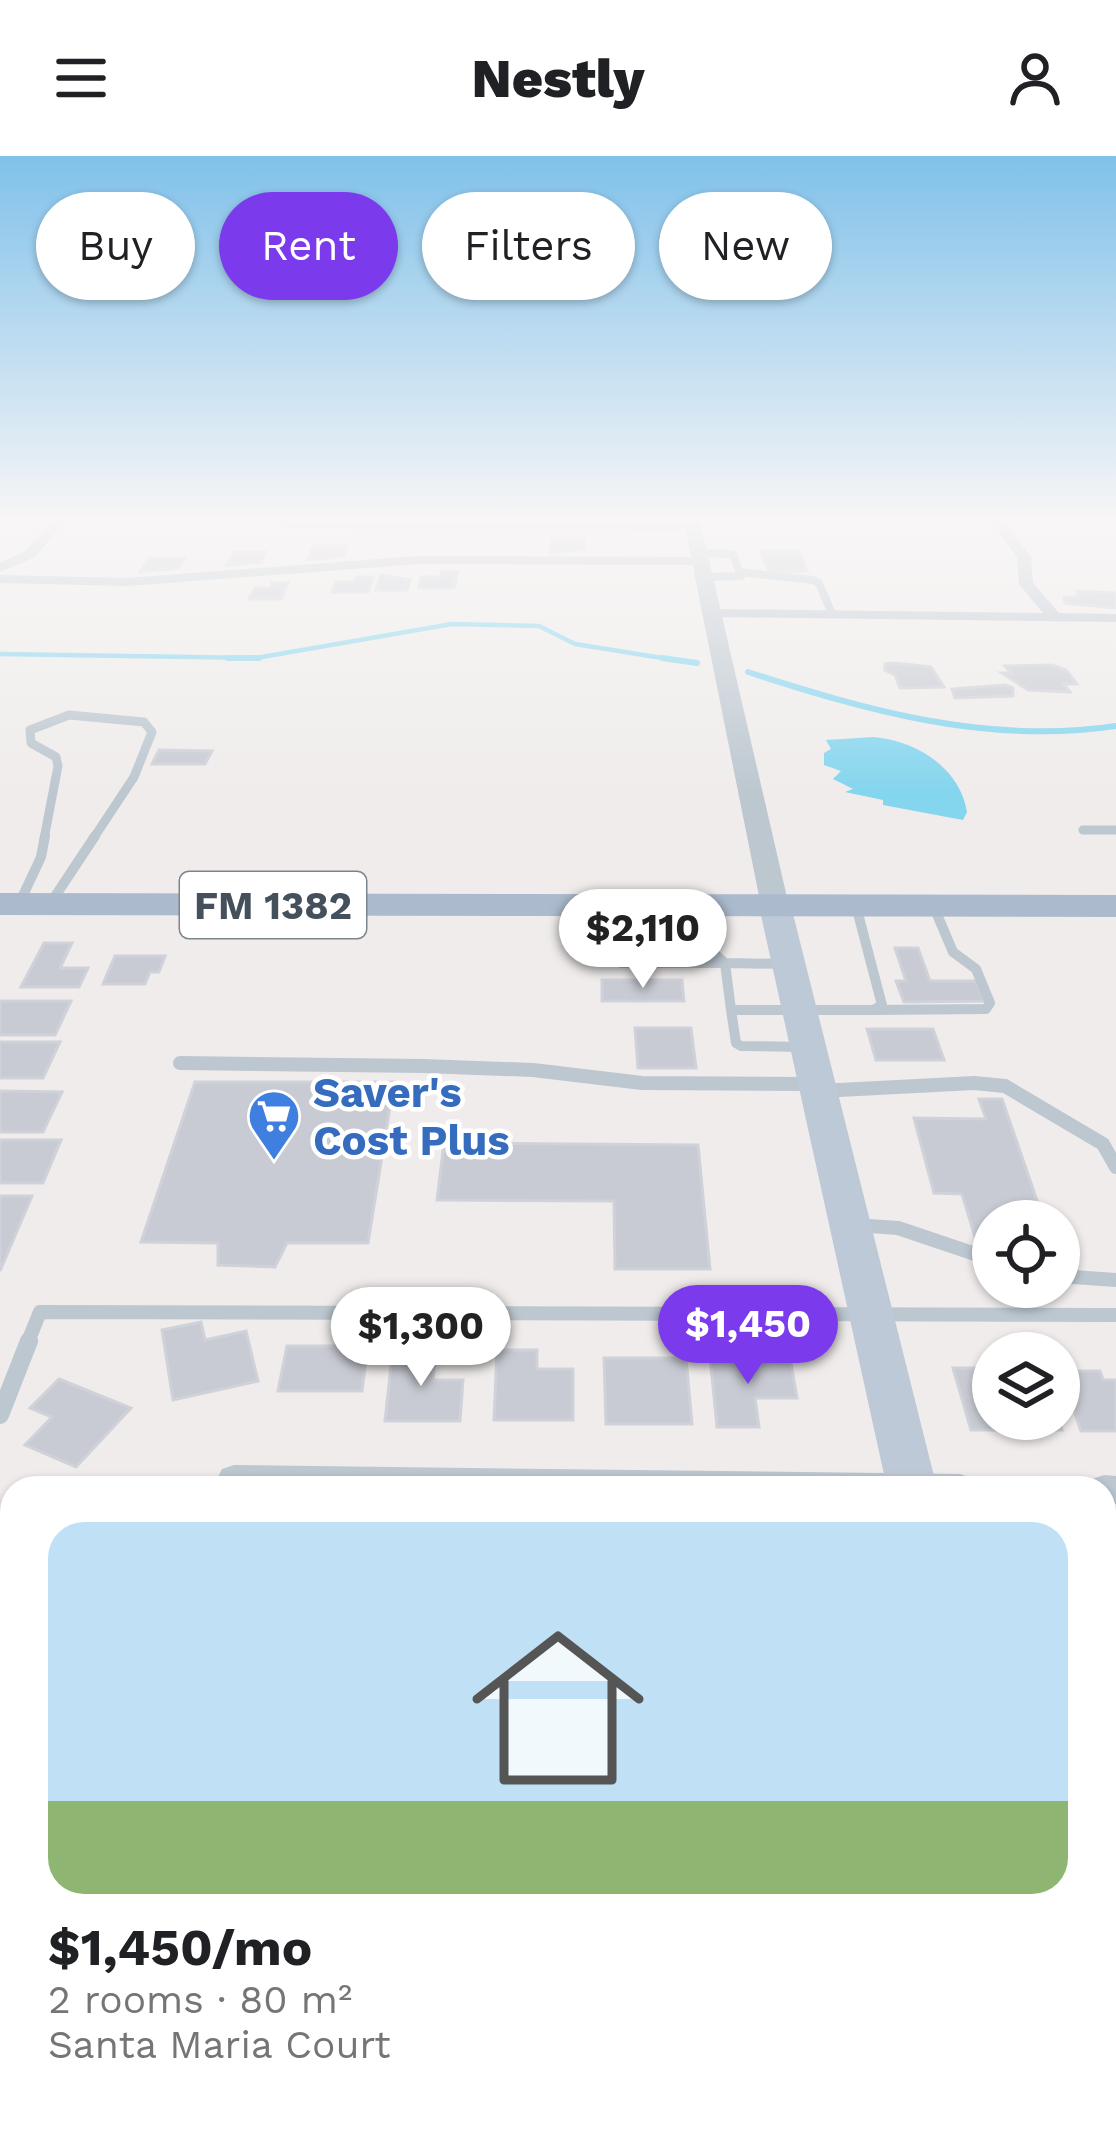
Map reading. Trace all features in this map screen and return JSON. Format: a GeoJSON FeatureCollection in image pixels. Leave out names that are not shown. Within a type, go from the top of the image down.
{"type":"FeatureCollection","features":[{"type":"Feature","properties":{"kind":"main road","name":"FM 1382"},"geometry":{"type":"LineString","coordinates":[[23,904],[1116,906]]}},
{"type":"Feature","properties":{"kind":"main road"},"geometry":{"type":"LineString","coordinates":[[775,906],[909,1476]]}},
{"type":"Feature","properties":{"kind":"street"},"geometry":{"type":"LineString","coordinates":[[711,609],[775,906]]}},
{"type":"Feature","properties":{"kind":"street"},"geometry":{"type":"LineString","coordinates":[[1048,609],[1052,614]]}},
{"type":"Feature","properties":{"kind":"street"},"geometry":{"type":"LineString","coordinates":[[712,613],[1116,617]]}},
{"type":"Feature","properties":{"kind":"lane"},"geometry":{"type":"LineString","coordinates":[[830,609],[832,614]]}},
{"type":"Feature","properties":{"kind":"lane"},"geometry":{"type":"LineString","coordinates":[[49,718],[144,722],[152,732],[134,777],[23,904],[41,857],[58,766],[56,758],[31,742],[30,730],[49,718]]}},
{"type":"Feature","properties":{"kind":"lane"},"geometry":{"type":"LineString","coordinates":[[1083,830],[1116,830]]}},
{"type":"Feature","properties":{"kind":"lane"},"geometry":{"type":"LineString","coordinates":[[614,905],[621,963],[790,964]]}},
{"type":"Feature","properties":{"kind":"lane"},"geometry":{"type":"LineString","coordinates":[[731,1010],[986,1009],[991,1003],[976,968],[952,952],[933,905]]}},
{"type":"Feature","properties":{"kind":"lane"},"geometry":{"type":"LineString","coordinates":[[698,906],[703,944],[725,963],[736,1043],[816,1074]]}},
{"type":"Feature","properties":{"kind":"lane"},"geometry":{"type":"LineString","coordinates":[[856,906],[882,1005],[873,1010]]}},
{"type":"Feature","properties":{"kind":"lane"},"geometry":{"type":"LineString","coordinates":[[180,1063],[533,1070],[642,1083],[816,1074],[1004,1086],[1102,1144],[1116,1167]]}},
{"type":"Feature","properties":{"kind":"lane"},"geometry":{"type":"LineString","coordinates":[[849,1225],[898,1228],[972,1253]]}},
{"type":"Feature","properties":{"kind":"lane"},"geometry":{"type":"LineString","coordinates":[[1080,1277],[1116,1280]]}},
{"type":"Feature","properties":{"kind":"lane"},"geometry":{"type":"LineString","coordinates":[[0,1415],[40,1312],[1116,1316]]}},
{"type":"Feature","properties":{"kind":"water"},"geometry":{"type":"Polygon","coordinates":[[[874,737],[906,744],[946,770],[963,796],[967,812],[963,820],[883,805],[883,800],[845,792],[853,789],[833,779],[841,771],[824,765],[824,753],[831,749],[826,740],[874,737]]]}},
{"type":"Feature","properties":{"kind":"building"},"geometry":{"type":"Polygon","coordinates":[[[885,664],[931,667],[944,687],[900,688],[895,675],[885,670],[885,664]]]}},
{"type":"Feature","properties":{"kind":"building"},"geometry":{"type":"Polygon","coordinates":[[[1052,665],[1066,670],[1077,684],[1064,684],[1070,692],[1028,690],[1002,673],[1011,673],[1005,666],[1052,665]]]}},
{"type":"Feature","properties":{"kind":"building"},"geometry":{"type":"Polygon","coordinates":[[[1013,688],[1013,696],[955,698],[952,689],[1013,688]]]}},
{"type":"Feature","properties":{"kind":"building"},"geometry":{"type":"Polygon","coordinates":[[[159,750],[212,751],[205,764],[152,764],[159,750]]]}},
{"type":"Feature","properties":{"kind":"building"},"geometry":{"type":"Polygon","coordinates":[[[44,943],[72,943],[60,968],[88,968],[79,987],[21,987],[44,943]]]}},
{"type":"Feature","properties":{"kind":"building"},"geometry":{"type":"Polygon","coordinates":[[[895,948],[918,948],[930,981],[976,981],[985,1001],[904,1002],[896,981],[906,981],[895,948]]]}},
{"type":"Feature","properties":{"kind":"building"},"geometry":{"type":"Polygon","coordinates":[[[115,956],[165,956],[159,972],[150,972],[145,984],[103,984],[115,956]]]}},
{"type":"Feature","properties":{"kind":"building"},"geometry":{"type":"Polygon","coordinates":[[[602,980],[682,980],[684,1001],[602,1001],[602,980]]]}},
{"type":"Feature","properties":{"kind":"building"},"geometry":{"type":"Polygon","coordinates":[[[0,1001],[71,1001],[55,1035],[0,1035],[0,1001]]]}},
{"type":"Feature","properties":{"kind":"building"},"geometry":{"type":"Polygon","coordinates":[[[635,1028],[691,1028],[696,1068],[638,1068],[635,1028]]]}},
{"type":"Feature","properties":{"kind":"building"},"geometry":{"type":"Polygon","coordinates":[[[867,1029],[933,1029],[944,1060],[876,1060],[867,1029]]]}},
{"type":"Feature","properties":{"kind":"building"},"geometry":{"type":"Polygon","coordinates":[[[0,1042],[60,1042],[43,1078],[0,1078],[0,1042]]]}},
{"type":"Feature","properties":{"kind":"building","name":"Saver's Cost Plus"},"geometry":{"type":"Polygon","coordinates":[[[195,1082],[394,1082],[368,1243],[287,1243],[275,1267],[218,1265],[218,1243],[141,1242],[195,1082]]]}},
{"type":"Feature","properties":{"kind":"building"},"geometry":{"type":"Polygon","coordinates":[[[0,1091],[62,1092],[43,1132],[0,1132],[0,1091]]]}},
{"type":"Feature","properties":{"kind":"building"},"geometry":{"type":"Polygon","coordinates":[[[979,1099],[1002,1099],[1037,1200],[972,1200],[972,1227],[962,1194],[934,1193],[914,1118],[986,1119],[979,1099]]]}},
{"type":"Feature","properties":{"kind":"building"},"geometry":{"type":"Polygon","coordinates":[[[0,1140],[61,1140],[43,1183],[0,1183],[0,1140]]]}},
{"type":"Feature","properties":{"kind":"building"},"geometry":{"type":"Polygon","coordinates":[[[444,1143],[698,1145],[710,1269],[615,1269],[614,1201],[437,1200],[444,1143]]]}},
{"type":"Feature","properties":{"kind":"building"},"geometry":{"type":"Polygon","coordinates":[[[0,1196],[32,1196],[0,1271],[0,1196]]]}},
{"type":"Feature","properties":{"kind":"building"},"geometry":{"type":"Polygon","coordinates":[[[201,1322],[205,1340],[246,1331],[258,1381],[173,1400],[162,1330],[201,1322]]]}},
{"type":"Feature","properties":{"kind":"building"},"geometry":{"type":"Polygon","coordinates":[[[287,1346],[368,1346],[362,1391],[278,1391],[287,1346]]]}},
{"type":"Feature","properties":{"kind":"building"},"geometry":{"type":"Polygon","coordinates":[[[393,1348],[436,1348],[433,1380],[463,1380],[460,1421],[385,1421],[393,1348]]]}},
{"type":"Feature","properties":{"kind":"building"},"geometry":{"type":"Polygon","coordinates":[[[497,1350],[537,1350],[537,1369],[573,1369],[573,1420],[494,1420],[497,1350]]]}},
{"type":"Feature","properties":{"kind":"building"},"geometry":{"type":"Polygon","coordinates":[[[710,1357],[790,1357],[797,1398],[755,1398],[759,1427],[717,1427],[710,1357]]]}},
{"type":"Feature","properties":{"kind":"building"},"geometry":{"type":"Polygon","coordinates":[[[604,1358],[686,1358],[692,1424],[606,1424],[604,1358]]]}},
{"type":"Feature","properties":{"kind":"building"},"geometry":{"type":"Polygon","coordinates":[[[953,1368],[972,1368],[971,1430],[953,1368]]]}},
{"type":"Feature","properties":{"kind":"building"},"geometry":{"type":"Polygon","coordinates":[[[1080,1371],[1100,1371],[1103,1380],[1116,1380],[1116,1431],[1081,1431],[1080,1371]]]}},
{"type":"Feature","properties":{"kind":"building"},"geometry":{"type":"Polygon","coordinates":[[[59,1379],[131,1408],[76,1467],[25,1445],[52,1417],[30,1408],[59,1379]]]}},
{"type":"Feature","properties":{"kind":"waterway"},"geometry":{"type":"LineString","coordinates":[[256,658],[452,624],[539,626],[575,644],[665,658]]}},
{"type":"Feature","properties":{"kind":"waterway"},"geometry":{"type":"LineString","coordinates":[[0,654],[256,658]]}},
{"type":"Feature","properties":{"kind":"waterway"},"geometry":{"type":"LineString","coordinates":[[228,658],[256,658]]}},
{"type":"Feature","properties":{"kind":"waterway"},"geometry":{"type":"LineString","coordinates":[[665,658],[697,663]]}},
{"type":"Feature","properties":{"kind":"waterway"},"geometry":{"type":"LineString","coordinates":[[665,658],[681,661]]}},
{"type":"Feature","properties":{"kind":"waterway"},"geometry":{"type":"LineString","coordinates":[[748,672],[839,700],[975,728],[1068,731],[1116,726]]}},
{"type":"Feature","properties":{"kind":"place","name":"Saver's Cost Plus"},"geometry":{"type":"Point","coordinates":[274,1162]}}]}
